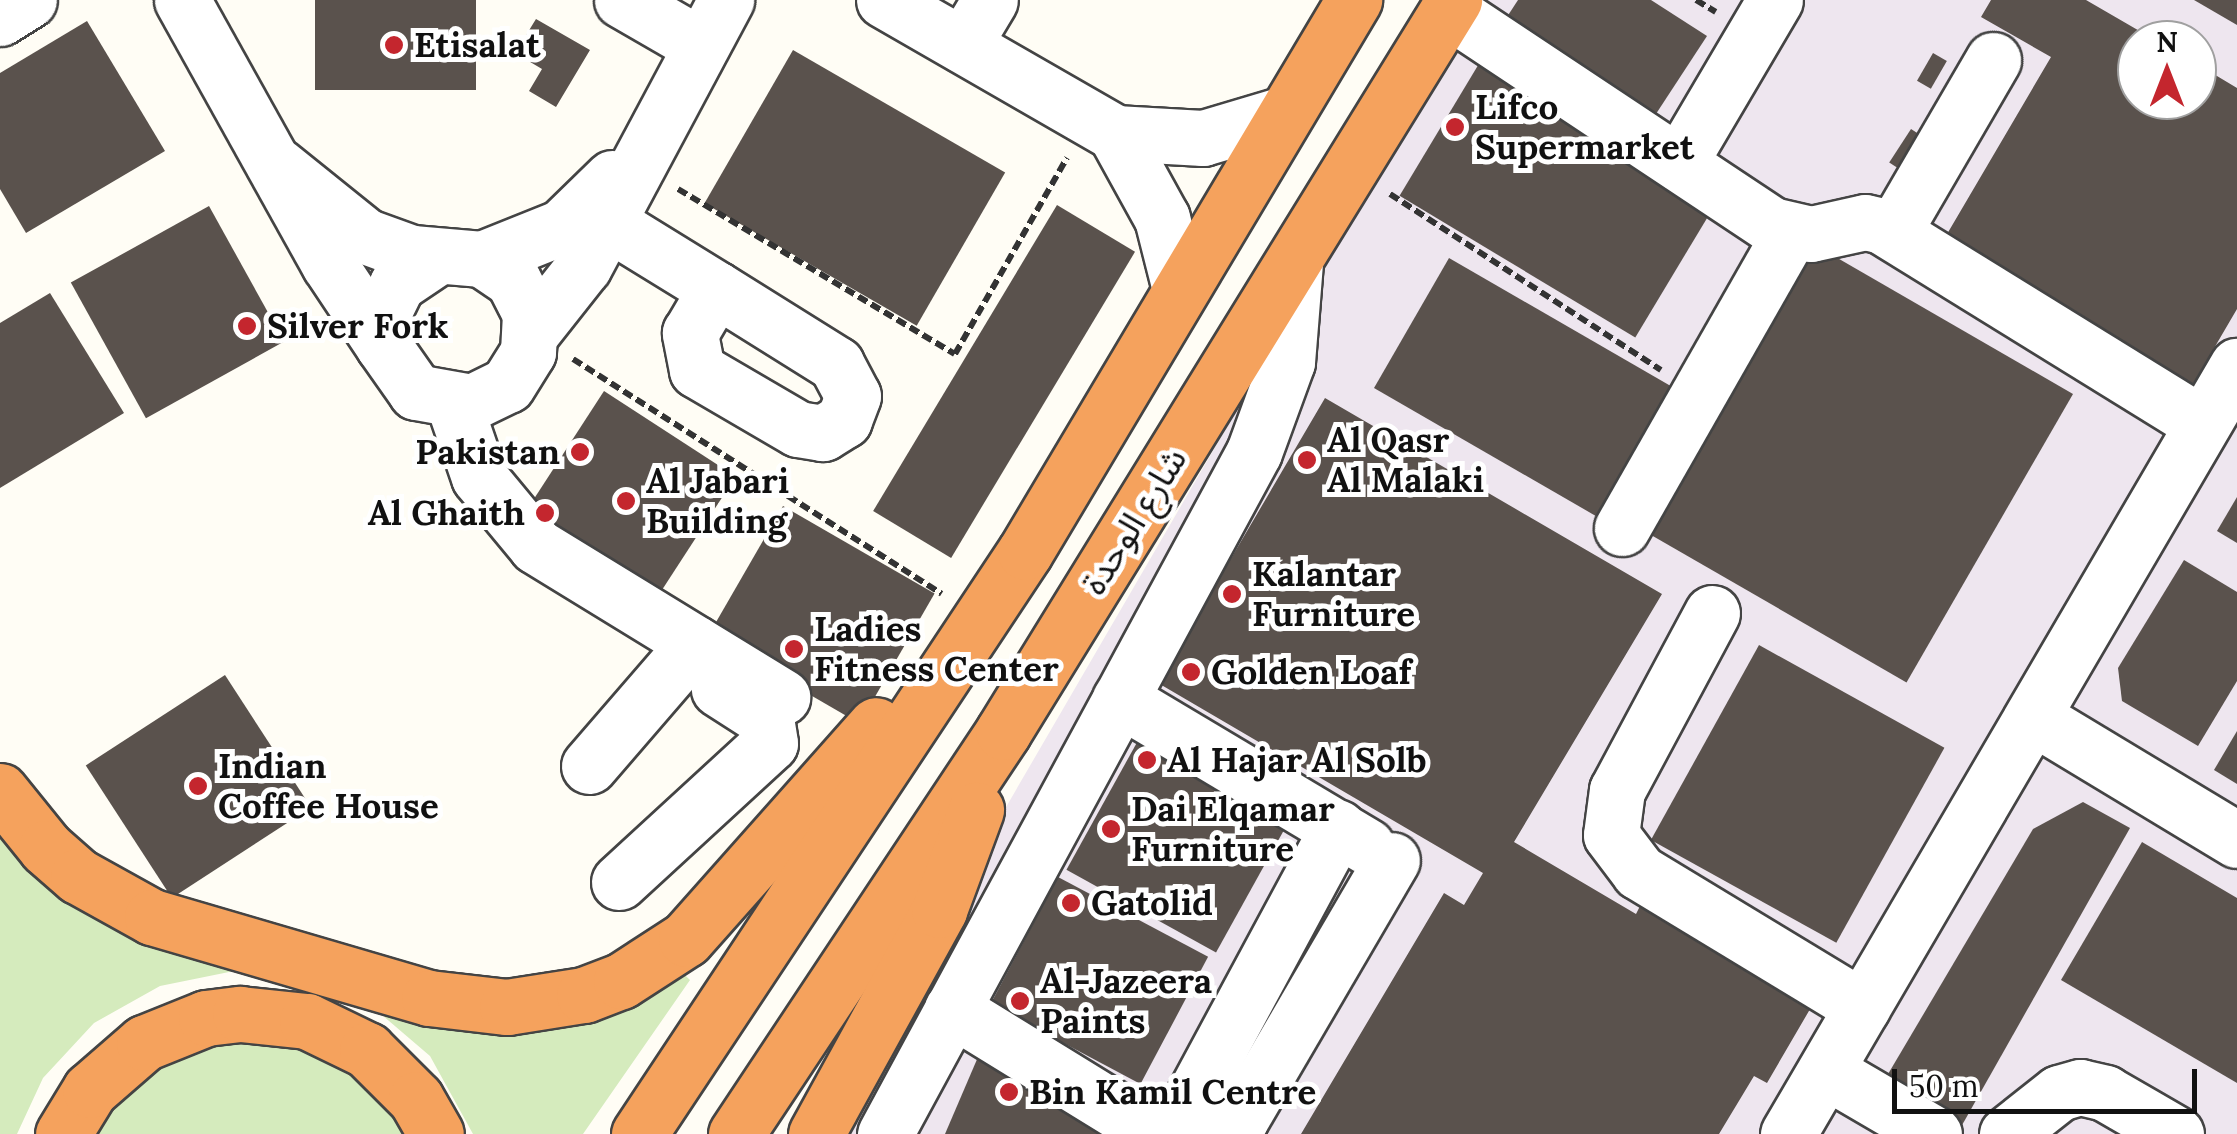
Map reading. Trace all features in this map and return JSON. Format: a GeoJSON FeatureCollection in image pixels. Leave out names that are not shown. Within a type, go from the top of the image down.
{"type":"FeatureCollection","features":[{"type":"Feature","properties":{"kind":"highway"},"geometry":{"type":"LineString","coordinates":[[640,1134],[1025,552],[1354,0]]}},
{"type":"Feature","properties":{"kind":"highway","name":"شارع الوحدة"},"geometry":{"type":"LineString","coordinates":[[736,1134],[1003,732],[1451,5]]}},
{"type":"Feature","properties":{"kind":"highway"},"geometry":{"type":"LineString","coordinates":[[0,791],[46,848],[78,876],[152,917],[429,998],[468,1005],[546,1004],[621,981],[686,939],[1025,552]]}},
{"type":"Feature","properties":{"kind":"highway"},"geometry":{"type":"LineString","coordinates":[[816,1134],[939,910],[1003,732]]}},
{"type":"Feature","properties":{"kind":"highway"},"geometry":{"type":"LineString","coordinates":[[63,1134],[90,1090],[144,1043],[206,1018],[240,1014],[306,1021],[367,1050],[416,1099],[436,1134]]}},
{"type":"Feature","properties":{"kind":"street"},"geometry":{"type":"LineString","coordinates":[[0,18],[29,0]]}},
{"type":"Feature","properties":{"kind":"street"},"geometry":{"type":"LineString","coordinates":[[182,0],[278,166],[329,264],[416,392],[454,404],[491,396],[507,385],[528,352],[531,333],[524,296],[460,258],[366,236],[278,166]]}},
{"type":"Feature","properties":{"kind":"street"},"geometry":{"type":"LineString","coordinates":[[531,333],[569,289],[713,22],[622,0]]}},
{"type":"Feature","properties":{"kind":"street"},"geometry":{"type":"LineString","coordinates":[[884,0],[976,23],[1102,125],[1157,206],[1180,289]]}},
{"type":"Feature","properties":{"kind":"street"},"geometry":{"type":"LineString","coordinates":[[1679,163],[1775,0]]}},
{"type":"Feature","properties":{"kind":"street"},"geometry":{"type":"LineString","coordinates":[[1451,5],[1679,163],[1790,232],[1865,222],[1893,232],[2202,424]]}},
{"type":"Feature","properties":{"kind":"street"},"geometry":{"type":"LineString","coordinates":[[1893,232],[1993,60]]}},
{"type":"Feature","properties":{"kind":"street"},"geometry":{"type":"LineString","coordinates":[[1102,125],[1178,140],[1284,114]]}},
{"type":"Feature","properties":{"kind":"street"},"geometry":{"type":"LineString","coordinates":[[383,345],[383,313],[397,284],[460,258],[562,227],[643,149]]}},
{"type":"Feature","properties":{"kind":"street"},"geometry":{"type":"LineString","coordinates":[[606,222],[716,289]]}},
{"type":"Feature","properties":{"kind":"street"},"geometry":{"type":"LineString","coordinates":[[1622,528],[1790,232]]}},
{"type":"Feature","properties":{"kind":"street"},"geometry":{"type":"LineString","coordinates":[[885,1134],[1273,408],[1295,315],[1295,262]]}},
{"type":"Feature","properties":{"kind":"street"},"geometry":{"type":"LineString","coordinates":[[1808,1102],[2237,366]]}},
{"type":"Feature","properties":{"kind":"street"},"geometry":{"type":"LineString","coordinates":[[454,404],[479,477],[510,521],[536,546],[687,654],[766,719],[770,743],[619,882]]}},
{"type":"Feature","properties":{"kind":"street"},"geometry":{"type":"LineString","coordinates":[[1712,613],[1617,790],[1611,836],[1639,872],[1862,1007]]}},
{"type":"Feature","properties":{"kind":"street"},"geometry":{"type":"LineString","coordinates":[[687,654],[782,697]]}},
{"type":"Feature","properties":{"kind":"street"},"geometry":{"type":"LineString","coordinates":[[589,766],[687,654]]}},
{"type":"Feature","properties":{"kind":"street"},"geometry":{"type":"LineString","coordinates":[[952,1009],[1169,1130],[1222,1132],[1240,1120],[1404,867],[1120,699]]}},
{"type":"Feature","properties":{"kind":"street"},"geometry":{"type":"LineString","coordinates":[[2033,717],[2237,840]]}},
{"type":"Feature","properties":{"kind":"street"},"geometry":{"type":"LineString","coordinates":[[1169,1130],[1338,828]]}},
{"type":"Feature","properties":{"kind":"street"},"geometry":{"type":"LineString","coordinates":[[2007,1134],[2059,1093],[2080,1087],[2105,1094],[2176,1134]]}},
{"type":"Feature","properties":{"kind":"street"},"geometry":{"type":"LineString","coordinates":[[1808,1102],[1867,1134]]}},
{"type":"Feature","properties":{"kind":"street"},"geometry":{"type":"LineString","coordinates":[[1808,1102],[1934,1134]]}},
{"type":"Feature","properties":{"kind":"path"},"geometry":{"type":"LineString","coordinates":[[643,149],[955,354],[1102,125]]}},
{"type":"Feature","properties":{"kind":"path"},"geometry":{"type":"LineString","coordinates":[[1352,168],[1700,395]]}},
{"type":"Feature","properties":{"kind":"path"},"geometry":{"type":"LineString","coordinates":[[531,333],[972,614]]}},
{"type":"Feature","properties":{"kind":"shaded area"},"geometry":{"type":"Polygon","coordinates":[[[1475,0],[2237,0],[2237,1134],[838,1134],[859,1060],[1475,0]]]}},
{"type":"Feature","properties":{"kind":"green space"},"geometry":{"type":"Polygon","coordinates":[[[0,811],[20,839],[371,992],[673,964],[690,980],[583,1134],[473,1134],[430,1056],[375,1009],[272,972],[234,971],[160,986],[94,1023],[43,1078],[17,1134],[0,1134],[0,811]]]}},
{"type":"Feature","properties":{"kind":"green space"},"geometry":{"type":"Polygon","coordinates":[[[286,1037],[359,1074],[405,1134],[85,1134],[117,1087],[201,1038],[286,1037]]]}},
{"type":"Feature","properties":{"kind":"building","name":"Etisalat"},"geometry":{"type":"Polygon","coordinates":[[[315,0],[476,0],[476,90],[315,90],[315,0]]]}},
{"type":"Feature","properties":{"kind":"building"},"geometry":{"type":"Polygon","coordinates":[[[1518,0],[1651,0],[1707,36],[1652,120],[1503,23],[1518,0]]]}},
{"type":"Feature","properties":{"kind":"building"},"geometry":{"type":"Polygon","coordinates":[[[1991,0],[2086,0],[2120,20],[2117,20],[2117,120],[2217,120],[2217,76],[2237,88],[2237,309],[2189,391],[1940,246],[2051,57],[1981,17],[1991,0]]]}},
{"type":"Feature","properties":{"kind":"building"},"geometry":{"type":"Polygon","coordinates":[[[2194,0],[2237,0],[2237,25],[2194,0]]]}},
{"type":"Feature","properties":{"kind":"building"},"geometry":{"type":"Polygon","coordinates":[[[536,19],[590,50],[556,107],[529,91],[542,69],[515,53],[536,19]]]}},
{"type":"Feature","properties":{"kind":"building"},"geometry":{"type":"Polygon","coordinates":[[[87,21],[165,151],[26,233],[0,189],[0,73],[87,21]]]}},
{"type":"Feature","properties":{"kind":"building"},"geometry":{"type":"Polygon","coordinates":[[[793,50],[1005,172],[917,326],[704,203],[793,50]]]}},
{"type":"Feature","properties":{"kind":"building"},"geometry":{"type":"Polygon","coordinates":[[[1933,53],[1947,61],[1931,89],[1917,81],[1933,53]]]}},
{"type":"Feature","properties":{"kind":"building"},"geometry":{"type":"Polygon","coordinates":[[[1483,57],[1719,199],[1635,337],[1400,196],[1483,57]]]}},
{"type":"Feature","properties":{"kind":"building"},"geometry":{"type":"Polygon","coordinates":[[[1911,129],[1931,142],[1909,176],[1889,163],[1911,129]]]}},
{"type":"Feature","properties":{"kind":"building"},"geometry":{"type":"Polygon","coordinates":[[[1057,205],[1135,252],[951,558],[873,511],[1057,205]]]}},
{"type":"Feature","properties":{"kind":"building"},"geometry":{"type":"Polygon","coordinates":[[[209,206],[284,342],[146,418],[71,283],[209,206]]]}},
{"type":"Feature","properties":{"kind":"building"},"geometry":{"type":"Polygon","coordinates":[[[1808,241],[2073,394],[1907,682],[1642,529],[1808,241]]]}},
{"type":"Feature","properties":{"kind":"building"},"geometry":{"type":"Polygon","coordinates":[[[1449,258],[1683,393],[1608,523],[1374,388],[1449,258]]]}},
{"type":"Feature","properties":{"kind":"building"},"geometry":{"type":"Polygon","coordinates":[[[50,293],[124,413],[0,488],[0,323],[50,293]]]}},
{"type":"Feature","properties":{"kind":"building","name":"Al Jabari Building"},"geometry":{"type":"Polygon","coordinates":[[[604,391],[736,477],[648,612],[516,526],[604,391]]]}},
{"type":"Feature","properties":{"kind":"building"},"geometry":{"type":"Polygon","coordinates":[[[1325,398],[1662,594],[1514,842],[1636,914],[1641,904],[1813,1004],[1767,1083],[1754,1076],[1719,1134],[1301,1134],[1444,893],[1464,905],[1483,873],[1158,683],[1325,398]]]}},
{"type":"Feature","properties":{"kind":"building"},"geometry":{"type":"Polygon","coordinates":[[[2237,497],[2237,543],[2217,531],[2237,497]]]}},
{"type":"Feature","properties":{"kind":"building"},"geometry":{"type":"Polygon","coordinates":[[[783,506],[935,594],[860,723],[708,636],[783,506]]]}},
{"type":"Feature","properties":{"kind":"building"},"geometry":{"type":"Polygon","coordinates":[[[2184,560],[2237,592],[2237,681],[2198,746],[2122,701],[2118,668],[2184,560]]]}},
{"type":"Feature","properties":{"kind":"building"},"geometry":{"type":"Polygon","coordinates":[[[1759,645],[1944,748],[1836,943],[1651,840],[1759,645]]]}},
{"type":"Feature","properties":{"kind":"building","name":"Indian Coffee House"},"geometry":{"type":"Polygon","coordinates":[[[225,675],[311,808],[172,898],[86,765],[225,675]]]}},
{"type":"Feature","properties":{"kind":"building"},"geometry":{"type":"Polygon","coordinates":[[[1145,728],[1295,811],[1216,953],[1066,870],[1145,728]]]}},
{"type":"Feature","properties":{"kind":"building"},"geometry":{"type":"Polygon","coordinates":[[[2237,731],[2237,784],[2214,770],[2237,731]]]}},
{"type":"Feature","properties":{"kind":"building"},"geometry":{"type":"Polygon","coordinates":[[[2083,802],[2130,828],[1957,1134],[1878,1091],[2033,829],[2083,802]]]}},
{"type":"Feature","properties":{"kind":"building"},"geometry":{"type":"Polygon","coordinates":[[[2142,842],[2237,898],[2237,1083],[2061,980],[2142,842]]]}},
{"type":"Feature","properties":{"kind":"building"},"geometry":{"type":"Polygon","coordinates":[[[1058,877],[1208,957],[1140,1084],[990,1004],[1058,877]]]}},
{"type":"Feature","properties":{"kind":"building","name":"Bin Kamil Centre"},"geometry":{"type":"Polygon","coordinates":[[[981,1050],[1130,1134],[945,1134],[981,1050]]]}},
{"type":"Feature","properties":{"kind":"place","name":"Etisalat"},"geometry":{"type":"Point","coordinates":[394,45]}},
{"type":"Feature","properties":{"kind":"place","name":"Lifco Supermarket"},"geometry":{"type":"Point","coordinates":[1455,127]}},
{"type":"Feature","properties":{"kind":"place","name":"Silver Fork"},"geometry":{"type":"Point","coordinates":[247,326]}},
{"type":"Feature","properties":{"kind":"place","name":"Pakistan"},"geometry":{"type":"Point","coordinates":[580,452]}},
{"type":"Feature","properties":{"kind":"place","name":"Al Qasr Al Malaki"},"geometry":{"type":"Point","coordinates":[1307,460]}},
{"type":"Feature","properties":{"kind":"place","name":"Al Jabari Building"},"geometry":{"type":"Point","coordinates":[626,501]}},
{"type":"Feature","properties":{"kind":"place","name":"Al Ghaith"},"geometry":{"type":"Point","coordinates":[545,513]}},
{"type":"Feature","properties":{"kind":"place","name":"Kalantar Furniture"},"geometry":{"type":"Point","coordinates":[1232,594]}},
{"type":"Feature","properties":{"kind":"place","name":"Ladies Fitness Center"},"geometry":{"type":"Point","coordinates":[794,649]}},
{"type":"Feature","properties":{"kind":"place","name":"Golden Loaf"},"geometry":{"type":"Point","coordinates":[1191,672]}},
{"type":"Feature","properties":{"kind":"place","name":"Al Hajar Al Solb"},"geometry":{"type":"Point","coordinates":[1147,760]}},
{"type":"Feature","properties":{"kind":"place","name":"Indian Coffee House"},"geometry":{"type":"Point","coordinates":[198,786]}},
{"type":"Feature","properties":{"kind":"place","name":"Dai Elqamar Furniture"},"geometry":{"type":"Point","coordinates":[1111,829]}},
{"type":"Feature","properties":{"kind":"place","name":"Gatolid"},"geometry":{"type":"Point","coordinates":[1071,903]}},
{"type":"Feature","properties":{"kind":"place","name":"Al-Jazeera Paints"},"geometry":{"type":"Point","coordinates":[1020,1001]}},
{"type":"Feature","properties":{"kind":"place","name":"Bin Kamil Centre"},"geometry":{"type":"Point","coordinates":[1009,1092]}}]}
